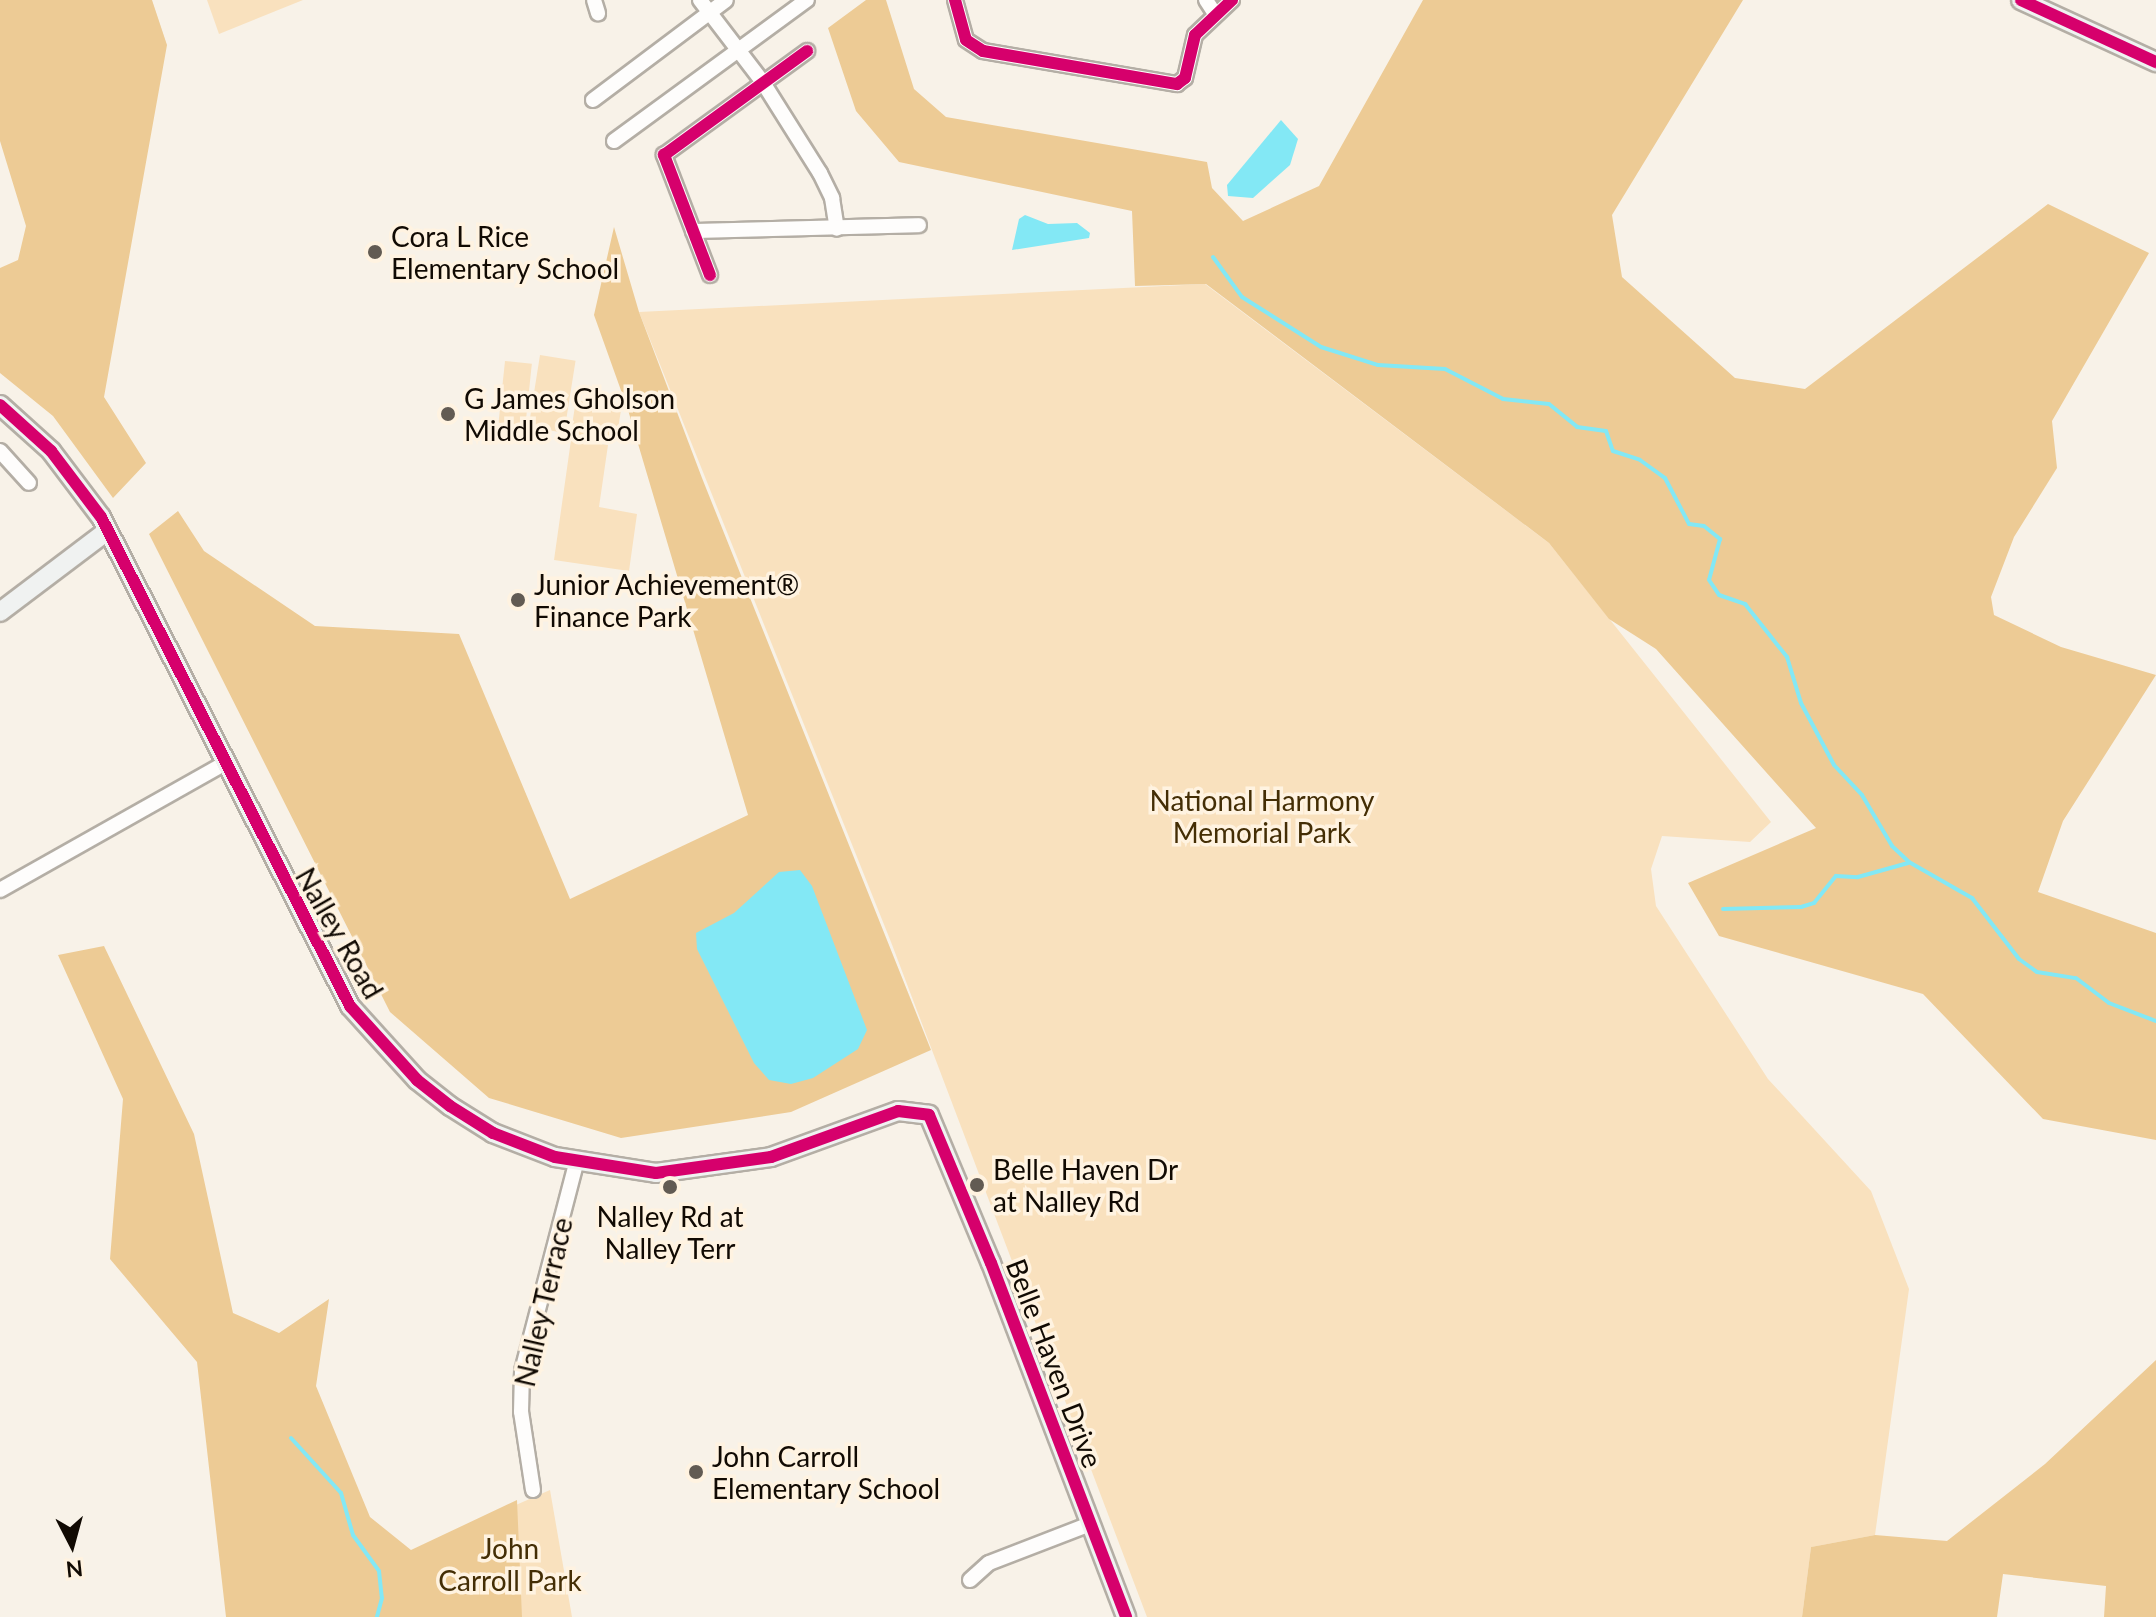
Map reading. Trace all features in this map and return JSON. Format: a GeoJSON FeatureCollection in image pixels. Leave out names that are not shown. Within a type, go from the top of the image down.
{"type":"FeatureCollection","features":[{"type":"Feature","properties":{"kind":"street"},"geometry":{"type":"LineString","coordinates":[[593,100],[704,6],[726,0]]}},
{"type":"Feature","properties":{"kind":"street"},"geometry":{"type":"LineString","coordinates":[[614,141],[807,0]]}},
{"type":"Feature","properties":{"kind":"street"},"geometry":{"type":"LineString","coordinates":[[955,0],[966,40],[983,51],[1177,84],[1185,78],[1195,35],[1232,0]]}},
{"type":"Feature","properties":{"kind":"street"},"geometry":{"type":"LineString","coordinates":[[1206,0],[1215,14]]}},
{"type":"Feature","properties":{"kind":"street"},"geometry":{"type":"LineString","coordinates":[[2021,0],[2156,62]]}},
{"type":"Feature","properties":{"kind":"street"},"geometry":{"type":"LineString","coordinates":[[704,6],[762,81],[828,188],[837,229]]}},
{"type":"Feature","properties":{"kind":"street"},"geometry":{"type":"LineString","coordinates":[[710,275],[664,155],[807,51]]}},
{"type":"Feature","properties":{"kind":"street"},"geometry":{"type":"LineString","coordinates":[[693,231],[919,225]]}},
{"type":"Feature","properties":{"kind":"street","name":"Nalley Road"},"geometry":{"type":"LineString","coordinates":[[0,405],[51,451],[84,491],[350,1006],[384,1046],[471,1121],[519,1145],[576,1163],[656,1173],[735,1165],[906,1110],[924,1112],[937,1127]]}},
{"type":"Feature","properties":{"kind":"street"},"geometry":{"type":"LineString","coordinates":[[0,451],[29,483]]}},
{"type":"Feature","properties":{"kind":"street"},"geometry":{"type":"LineString","coordinates":[[0,612],[107,531]]}},
{"type":"Feature","properties":{"kind":"street"},"geometry":{"type":"LineString","coordinates":[[0,890],[224,764]]}},
{"type":"Feature","properties":{"kind":"street","name":"Belle Haven Drive"},"geometry":{"type":"LineString","coordinates":[[937,1127],[1126,1617]]}},
{"type":"Feature","properties":{"kind":"street","name":"Nalley Terrace"},"geometry":{"type":"LineString","coordinates":[[533,1490],[521,1412],[522,1371],[576,1163]]}},
{"type":"Feature","properties":{"kind":"street"},"geometry":{"type":"LineString","coordinates":[[970,1580],[989,1563],[1090,1524]]}},
{"type":"Feature","properties":{"kind":"green space"},"geometry":{"type":"Polygon","coordinates":[[[0,0],[152,0],[167,45],[104,397],[146,463],[113,498],[53,416],[0,373],[0,268],[18,260],[26,226],[0,141],[0,0]]]}},
{"type":"Feature","properties":{"kind":"green space"},"geometry":{"type":"Polygon","coordinates":[[[207,0],[303,0],[219,34],[207,0]]]}},
{"type":"Feature","properties":{"kind":"green space"},"geometry":{"type":"Polygon","coordinates":[[[866,0],[886,0],[914,89],[946,117],[1207,162],[1212,188],[1243,221],[1319,186],[1423,0],[1743,0],[1612,215],[1622,277],[1735,378],[1805,389],[2048,204],[2149,253],[2052,421],[2057,468],[2014,537],[1991,597],[1994,615],[2061,647],[2156,675],[2063,821],[2038,892],[2156,933],[2156,1140],[2043,1119],[1923,994],[1719,936],[1688,883],[1816,828],[1656,649],[1609,619],[1549,543],[1206,284],[1135,286],[1132,211],[899,162],[856,111],[828,28],[866,0]]]}},
{"type":"Feature","properties":{"kind":"green space"},"geometry":{"type":"Polygon","coordinates":[[[614,227],[639,312],[702,478],[931,1050],[791,1112],[621,1138],[489,1098],[390,1012],[149,534],[178,511],[204,551],[315,626],[459,634],[570,899],[748,815],[628,410],[594,315],[614,227]]]}},
{"type":"Feature","properties":{"kind":"green space","name":"National Harmony Memorial Park"},"geometry":{"type":"Polygon","coordinates":[[[1205,284],[1549,543],[1771,822],[1750,842],[1662,836],[1651,869],[1656,906],[1768,1079],[1871,1191],[1909,1289],[1875,1535],[1811,1547],[1802,1617],[1147,1617],[891,942],[639,312],[1205,284]]]}},
{"type":"Feature","properties":{"kind":"green space"},"geometry":{"type":"Polygon","coordinates":[[[540,355],[576,361],[564,433],[529,427],[540,355]]]}},
{"type":"Feature","properties":{"kind":"green space"},"geometry":{"type":"Polygon","coordinates":[[[505,361],[532,364],[525,425],[499,423],[505,361]]]}},
{"type":"Feature","properties":{"kind":"green space"},"geometry":{"type":"Polygon","coordinates":[[[576,400],[621,407],[616,441],[571,434],[576,400]]]}},
{"type":"Feature","properties":{"kind":"green space"},"geometry":{"type":"Polygon","coordinates":[[[571,440],[608,445],[599,507],[637,514],[629,571],[554,560],[571,440]]]}},
{"type":"Feature","properties":{"kind":"green space"},"geometry":{"type":"Polygon","coordinates":[[[104,946],[194,1134],[233,1313],[279,1333],[329,1299],[316,1386],[370,1517],[411,1550],[517,1500],[522,1617],[226,1617],[197,1362],[110,1259],[123,1099],[58,955],[104,946]]]}},
{"type":"Feature","properties":{"kind":"green space"},"geometry":{"type":"Polygon","coordinates":[[[2156,1360],[2156,1617],[2104,1617],[2106,1586],[2003,1574],[1997,1617],[1802,1617],[1811,1547],[1875,1535],[1947,1541],[2045,1464],[2156,1360]]]}},
{"type":"Feature","properties":{"kind":"green space","name":"John Carroll Park"},"geometry":{"type":"Polygon","coordinates":[[[550,1490],[572,1617],[260,1617],[550,1490]]]}},
{"type":"Feature","properties":{"kind":"water"},"geometry":{"type":"Polygon","coordinates":[[[1281,120],[1298,139],[1290,165],[1253,198],[1228,196],[1227,185],[1281,120]]]}},
{"type":"Feature","properties":{"kind":"water"},"geometry":{"type":"Polygon","coordinates":[[[1025,215],[1048,224],[1077,223],[1090,233],[1089,238],[1012,250],[1019,219],[1025,215]]]}},
{"type":"Feature","properties":{"kind":"water"},"geometry":{"type":"Polygon","coordinates":[[[800,870],[812,886],[867,1030],[858,1049],[813,1078],[791,1084],[769,1080],[754,1063],[697,949],[696,933],[734,913],[779,872],[800,870]]]}},
{"type":"Feature","properties":{"kind":"waterway"},"geometry":{"type":"LineString","coordinates":[[1213,257],[1242,297],[1321,347],[1378,365],[1445,369],[1503,399],[1549,404],[1577,427],[1606,431],[1613,451],[1640,460],[1665,478],[1689,524],[1704,526],[1720,539],[1709,580],[1719,595],[1745,604],[1787,657],[1801,703],[1834,765],[1862,795],[1892,846],[1909,862],[1972,898],[2019,959],[2037,972],[2076,978],[2109,1003],[2156,1021]]}},
{"type":"Feature","properties":{"kind":"waterway"},"geometry":{"type":"LineString","coordinates":[[1723,909],[1801,907],[1814,903],[1836,876],[1858,877],[1908,863]]}},
{"type":"Feature","properties":{"kind":"waterway"},"geometry":{"type":"LineString","coordinates":[[291,1438],[341,1493],[353,1535],[379,1571],[382,1598],[377,1617]]}},
{"type":"Feature","properties":{"kind":"cycle path"},"geometry":{"type":"LineString","coordinates":[[955,0],[966,40],[983,51],[1177,84],[1185,78],[1195,35],[1232,0]]}},
{"type":"Feature","properties":{"kind":"cycle path"},"geometry":{"type":"LineString","coordinates":[[2021,0],[2156,62]]}},
{"type":"Feature","properties":{"kind":"cycle path"},"geometry":{"type":"LineString","coordinates":[[710,275],[664,155],[807,51]]}},
{"type":"Feature","properties":{"kind":"cycle path"},"geometry":{"type":"LineString","coordinates":[[0,405],[51,451],[101,517],[350,1006],[417,1080],[450,1106],[493,1133],[555,1157],[656,1173],[771,1157],[898,1111],[929,1115],[991,1263],[1126,1617]]}},
{"type":"Feature","properties":{"kind":"place","name":"Cora L Rice Elementary School"},"geometry":{"type":"Point","coordinates":[375,252]}},
{"type":"Feature","properties":{"kind":"place","name":"G James Gholson Middle School"},"geometry":{"type":"Point","coordinates":[448,414]}},
{"type":"Feature","properties":{"kind":"place","name":"Junior Achievement® Finance Park"},"geometry":{"type":"Point","coordinates":[518,600]}},
{"type":"Feature","properties":{"kind":"place","name":"Belle Haven Dr at Nalley Rd"},"geometry":{"type":"Point","coordinates":[977,1185]}},
{"type":"Feature","properties":{"kind":"place","name":"Nalley Rd at Nalley Terr"},"geometry":{"type":"Point","coordinates":[670,1187]}},
{"type":"Feature","properties":{"kind":"place","name":"John Carroll Elementary School"},"geometry":{"type":"Point","coordinates":[696,1472]}}]}
